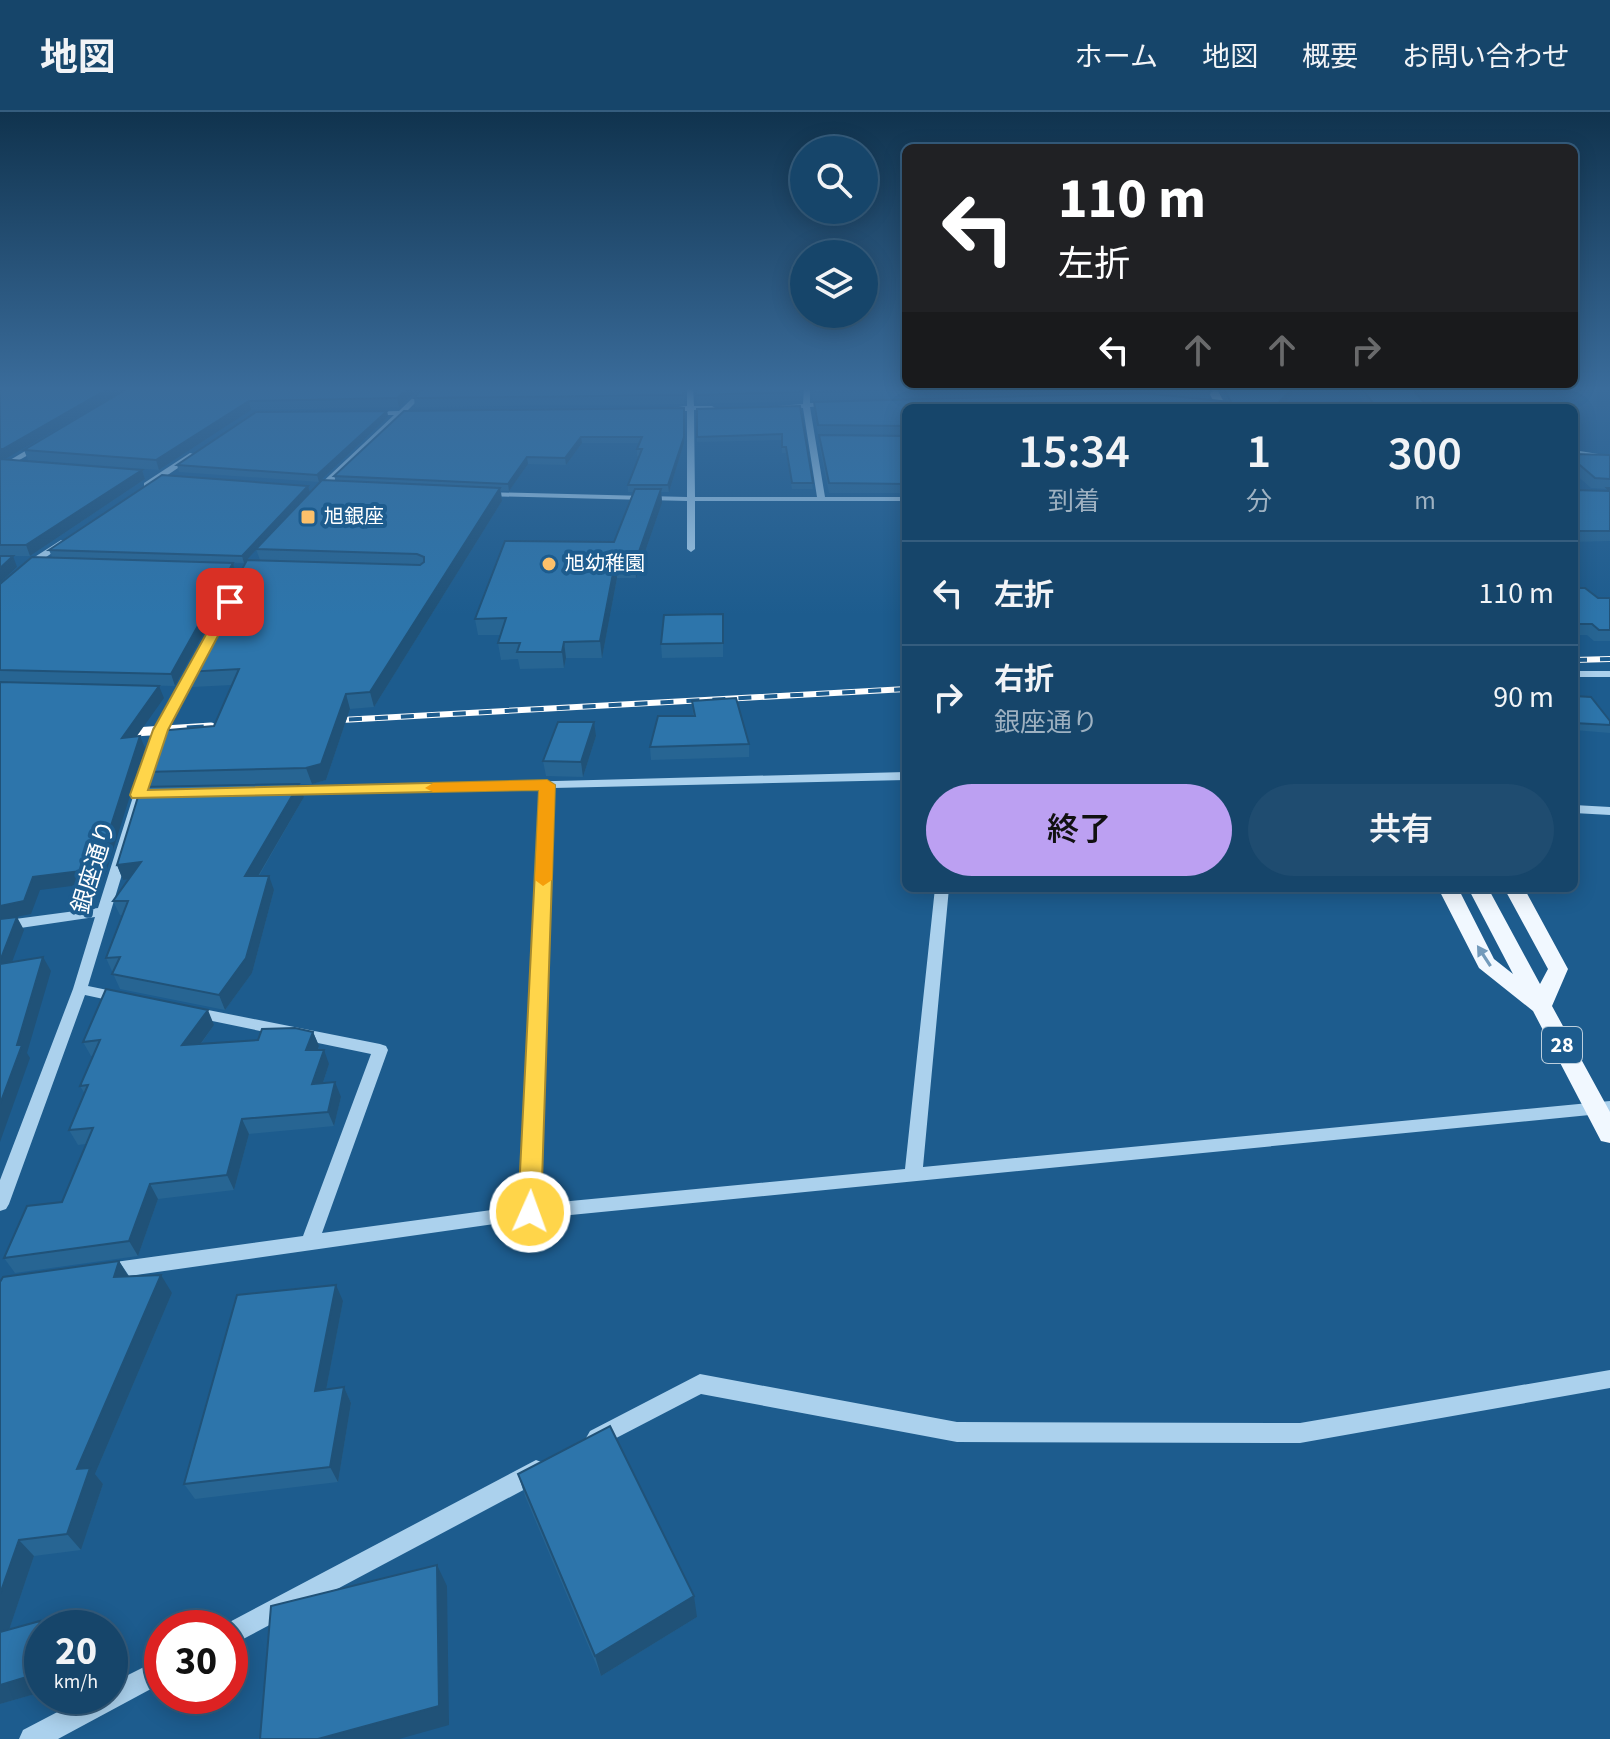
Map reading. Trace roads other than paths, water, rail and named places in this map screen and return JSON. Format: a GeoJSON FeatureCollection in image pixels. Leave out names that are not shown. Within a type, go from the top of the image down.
{"type":"FeatureCollection","features":[{"type":"Feature","properties":{"kind":"main road"},"geometry":{"type":"LineString","coordinates":[[1450,892],[1486,963],[1541,1006],[1558,969],[1516,892]]}},
{"type":"Feature","properties":{"kind":"main road","name":"28"},"geometry":{"type":"LineString","coordinates":[[1480,892],[1541,1006],[1603,1108],[1610,1134]]}},
{"type":"Feature","properties":{"kind":"street"},"geometry":{"type":"LineString","coordinates":[[136,492],[180,463]]}},
{"type":"Feature","properties":{"kind":"street"},"geometry":{"type":"LineString","coordinates":[[306,504],[348,463]]}},
{"type":"Feature","properties":{"kind":"street"},"geometry":{"type":"LineString","coordinates":[[690,463],[691,549]]}},
{"type":"Feature","properties":{"kind":"street"},"geometry":{"type":"LineString","coordinates":[[815,463],[821,499]]}},
{"type":"Feature","properties":{"kind":"street"},"geometry":{"type":"LineString","coordinates":[[3,466],[25,465]]}},
{"type":"Feature","properties":{"kind":"street"},"geometry":{"type":"LineString","coordinates":[[147,474],[177,476]]}},
{"type":"Feature","properties":{"kind":"street"},"geometry":{"type":"LineString","coordinates":[[307,487],[339,488]]}},
{"type":"Feature","properties":{"kind":"street"},"geometry":{"type":"LineString","coordinates":[[467,493],[691,499],[902,499]]}},
{"type":"Feature","properties":{"kind":"street"},"geometry":{"type":"LineString","coordinates":[[0,592],[33,562],[72,536]]}},
{"type":"Feature","properties":{"kind":"street"},"geometry":{"type":"LineString","coordinates":[[11,562],[48,563]]}},
{"type":"Feature","properties":{"kind":"street","name":"銀座通り"},"geometry":{"type":"LineString","coordinates":[[0,1204],[80,989],[103,912],[146,795],[160,730],[175,692],[203,652]]}},
{"type":"Feature","properties":{"kind":"street"},"geometry":{"type":"LineString","coordinates":[[1578,674],[1610,674]]}},
{"type":"Feature","properties":{"kind":"street"},"geometry":{"type":"LineString","coordinates":[[264,792],[902,776]]}},
{"type":"Feature","properties":{"kind":"street"},"geometry":{"type":"LineString","coordinates":[[530,1212],[547,785]]}},
{"type":"Feature","properties":{"kind":"street"},"geometry":{"type":"LineString","coordinates":[[1578,809],[1610,811]]}},
{"type":"Feature","properties":{"kind":"street"},"geometry":{"type":"LineString","coordinates":[[913,1176],[942,892]]}},
{"type":"Feature","properties":{"kind":"street"},"geometry":{"type":"LineString","coordinates":[[0,926],[103,912]]}},
{"type":"Feature","properties":{"kind":"street"},"geometry":{"type":"LineString","coordinates":[[80,989],[140,1001]]}},
{"type":"Feature","properties":{"kind":"street"},"geometry":{"type":"LineString","coordinates":[[170,1007],[380,1050],[310,1242]]}},
{"type":"Feature","properties":{"kind":"street"},"geometry":{"type":"LineString","coordinates":[[93,1273],[530,1212],[1603,1108]]}},
{"type":"Feature","properties":{"kind":"street"},"geometry":{"type":"LineString","coordinates":[[248,1624],[700,1384],[957,1432],[1300,1433],[1610,1379]]}},
{"type":"Feature","properties":{"kind":"street"},"geometry":{"type":"LineString","coordinates":[[32,1739],[144,1680]]}},
{"type":"Feature","properties":{"kind":"railway"},"geometry":{"type":"LineString","coordinates":[[1578,660],[1610,659]]}},
{"type":"Feature","properties":{"kind":"railway"},"geometry":{"type":"LineString","coordinates":[[323,721],[902,689]]}},
{"type":"Feature","properties":{"kind":"railway"},"geometry":{"type":"LineString","coordinates":[[119,733],[211,727]]}},
{"type":"Feature","properties":{"kind":"place","name":"旭銀座"},"geometry":{"type":"Point","coordinates":[308,517]}},
{"type":"Feature","properties":{"kind":"place","name":"旭幼稚園"},"geometry":{"type":"Point","coordinates":[549,564]}}]}
